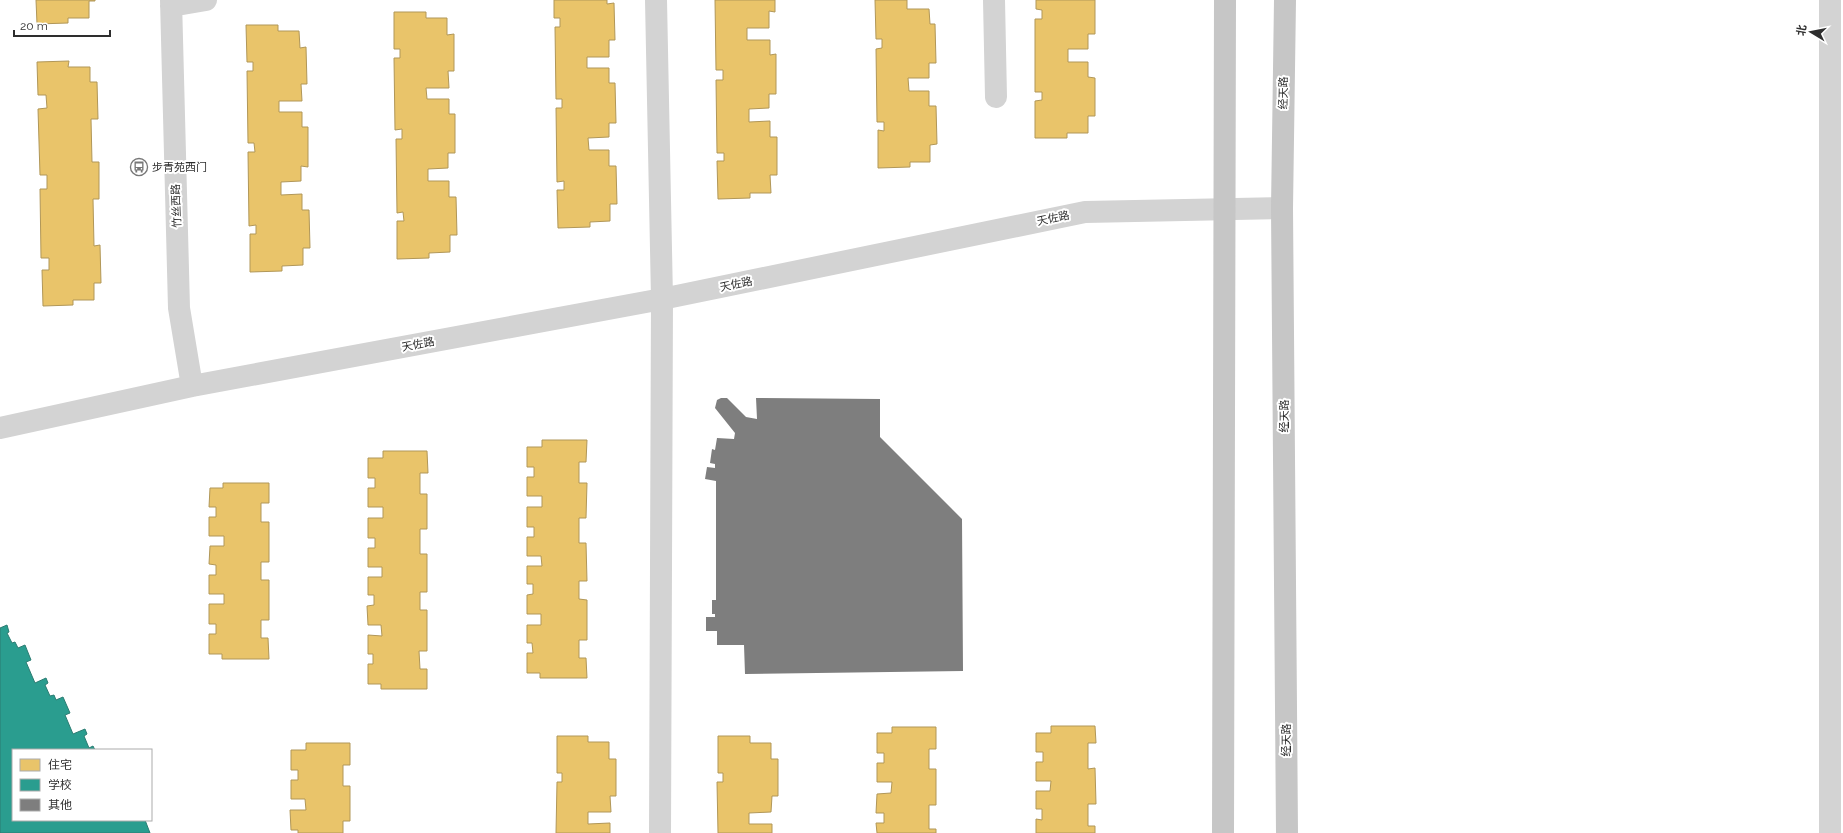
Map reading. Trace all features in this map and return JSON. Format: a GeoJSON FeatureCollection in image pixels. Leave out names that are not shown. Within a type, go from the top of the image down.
{"type":"FeatureCollection","features":[{"type":"Feature","properties":{"kind":"main road"},"geometry":{"type":"LineString","coordinates":[[1223,833],[1223,208],[1225,0]]}},
{"type":"Feature","properties":{"kind":"main road","name":"经天路"},"geometry":{"type":"LineString","coordinates":[[1285,0],[1282,208],[1287,833]]}},
{"type":"Feature","properties":{"kind":"street"},"geometry":{"type":"LineString","coordinates":[[171,3],[206,0]]}},
{"type":"Feature","properties":{"kind":"street"},"geometry":{"type":"LineString","coordinates":[[656,0],[662,299],[660,833]]}},
{"type":"Feature","properties":{"kind":"street"},"geometry":{"type":"LineString","coordinates":[[994,0],[996,97]]}},
{"type":"Feature","properties":{"kind":"street"},"geometry":{"type":"LineString","coordinates":[[1830,0],[1830,833]]}},
{"type":"Feature","properties":{"kind":"street","name":"竹丝西路"},"geometry":{"type":"LineString","coordinates":[[171,3],[179,308],[192,386]]}},
{"type":"Feature","properties":{"kind":"street","name":"天佐路"},"geometry":{"type":"LineString","coordinates":[[0,428],[192,386],[662,299],[1085,212],[1282,208]]}},
{"type":"Feature","properties":{"kind":"building: 住宅"},"geometry":{"type":"Polygon","coordinates":[[[36,0],[95,1],[89,1],[89,18],[68,18],[68,23],[37,24],[36,0]]]}},
{"type":"Feature","properties":{"kind":"building: 住宅"},"geometry":{"type":"Polygon","coordinates":[[[554,0],[607,0],[607,4],[614,3],[615,40],[609,40],[609,57],[587,57],[587,68],[609,68],[609,83],[615,83],[616,123],[609,123],[609,137],[588,138],[589,150],[609,150],[609,166],[616,166],[617,204],[610,204],[610,221],[590,222],[590,227],[558,228],[557,190],[564,190],[564,181],[557,182],[556,108],[562,108],[562,99],[556,99],[555,27],[560,27],[560,18],[554,18],[554,0]]]}},
{"type":"Feature","properties":{"kind":"building: 住宅"},"geometry":{"type":"Polygon","coordinates":[[[715,0],[775,0],[775,12],[769,11],[769,28],[747,28],[747,40],[770,40],[770,55],[776,54],[776,94],[769,94],[769,108],[749,109],[749,122],[770,121],[770,137],[777,137],[777,175],[770,175],[771,193],[750,193],[750,198],[718,199],[717,161],[724,161],[724,153],[717,153],[716,80],[723,80],[723,70],[716,70],[715,0]]]}},
{"type":"Feature","properties":{"kind":"building: 住宅"},"geometry":{"type":"Polygon","coordinates":[[[875,0],[907,0],[907,9],[929,9],[930,24],[935,24],[936,63],[929,63],[929,78],[908,78],[909,91],[929,91],[929,106],[936,106],[937,144],[930,145],[930,162],[910,162],[910,167],[878,168],[878,130],[884,131],[884,122],[877,122],[876,49],[882,48],[882,39],[876,39],[875,0]]]}},
{"type":"Feature","properties":{"kind":"building: 住宅"},"geometry":{"type":"Polygon","coordinates":[[[1036,0],[1095,0],[1095,34],[1088,34],[1088,49],[1068,49],[1068,62],[1088,62],[1088,77],[1095,78],[1095,116],[1088,116],[1088,133],[1067,133],[1067,138],[1035,138],[1035,101],[1042,100],[1042,92],[1035,92],[1035,19],[1042,19],[1042,10],[1036,9],[1036,0]]]}},
{"type":"Feature","properties":{"kind":"building: 住宅"},"geometry":{"type":"Polygon","coordinates":[[[394,12],[426,12],[426,18],[447,18],[447,35],[454,34],[454,71],[448,71],[449,88],[426,88],[427,99],[449,99],[449,114],[455,114],[455,153],[448,153],[448,168],[428,169],[428,181],[449,181],[449,197],[456,197],[457,235],[450,235],[450,252],[429,253],[429,258],[397,259],[397,221],[404,221],[403,212],[397,213],[396,139],[402,139],[402,129],[395,130],[394,58],[400,58],[400,49],[394,49],[394,12]]]}},
{"type":"Feature","properties":{"kind":"building: 住宅"},"geometry":{"type":"Polygon","coordinates":[[[246,25],[278,25],[278,31],[299,31],[300,48],[306,47],[307,84],[301,84],[302,101],[279,101],[279,112],[302,112],[302,127],[308,127],[308,167],[301,166],[301,181],[281,182],[281,195],[302,194],[302,210],[309,210],[310,248],[303,248],[303,265],[282,266],[282,271],[250,272],[250,234],[256,234],[256,225],[249,226],[248,152],[255,152],[254,143],[248,143],[247,71],[253,71],[253,62],[247,62],[246,25]]]}},
{"type":"Feature","properties":{"kind":"building: 住宅"},"geometry":{"type":"Polygon","coordinates":[[[69,61],[68,67],[90,67],[90,82],[97,82],[98,119],[91,119],[92,162],[99,162],[99,199],[93,199],[94,246],[100,245],[101,283],[94,283],[94,300],[73,300],[73,305],[43,306],[42,270],[49,270],[49,258],[41,258],[40,189],[47,189],[47,175],[40,175],[38,109],[47,108],[46,95],[38,95],[37,62],[69,61]]]}},
{"type":"Feature","properties":{"kind":"building: 住宅"},"geometry":{"type":"Polygon","coordinates":[[[542,440],[587,440],[586,462],[579,462],[579,483],[587,483],[586,518],[579,518],[579,543],[586,543],[587,581],[579,581],[579,599],[587,600],[587,640],[579,640],[579,658],[586,658],[587,678],[540,678],[540,673],[527,673],[527,653],[533,653],[532,643],[527,643],[527,625],[541,625],[541,614],[527,614],[527,595],[533,594],[533,584],[527,584],[527,566],[542,566],[541,556],[527,556],[527,537],[534,537],[534,527],[527,527],[527,507],[542,507],[542,496],[527,496],[527,477],[534,477],[534,467],[527,467],[527,447],[542,447],[542,440]]]}},
{"type":"Feature","properties":{"kind":"building: 住宅"},"geometry":{"type":"Polygon","coordinates":[[[383,451],[427,451],[428,473],[420,473],[420,494],[427,494],[427,529],[420,529],[420,554],[427,554],[427,592],[420,592],[420,610],[427,610],[427,651],[419,651],[420,669],[427,669],[427,689],[381,689],[381,684],[368,684],[368,664],[373,664],[373,654],[368,654],[368,635],[382,636],[381,625],[368,625],[367,606],[374,605],[374,595],[368,595],[368,577],[382,577],[382,567],[368,567],[368,548],[375,548],[375,538],[368,538],[368,518],[383,518],[383,507],[368,507],[368,488],[375,488],[375,478],[368,478],[368,458],[383,458],[383,451]]]}},
{"type":"Feature","properties":{"kind":"building: 住宅"},"geometry":{"type":"Polygon","coordinates":[[[223,483],[269,483],[269,503],[261,503],[261,522],[269,522],[269,562],[261,562],[261,580],[269,580],[269,620],[261,620],[261,638],[268,638],[269,659],[222,659],[222,654],[209,654],[209,634],[216,634],[216,624],[209,624],[209,604],[224,604],[224,594],[209,594],[209,575],[216,575],[216,565],[209,564],[210,546],[224,546],[224,536],[209,536],[209,517],[216,517],[216,507],[209,507],[210,488],[223,488],[223,483]]]}},
{"type":"Feature","properties":{"kind":"building: 住宅"},"geometry":{"type":"Polygon","coordinates":[[[1051,726],[1095,726],[1096,743],[1088,743],[1088,769],[1095,768],[1096,804],[1088,804],[1088,826],[1095,826],[1095,833],[1036,833],[1036,819],[1042,820],[1042,809],[1036,809],[1036,791],[1050,791],[1051,781],[1036,781],[1036,762],[1043,762],[1043,752],[1036,752],[1036,733],[1051,733],[1051,726]]]}},
{"type":"Feature","properties":{"kind":"building: 住宅"},"geometry":{"type":"Polygon","coordinates":[[[892,727],[936,727],[936,749],[929,749],[929,769],[936,769],[936,805],[929,805],[929,829],[936,829],[936,833],[877,833],[876,823],[884,823],[884,813],[876,813],[877,794],[891,793],[892,782],[877,782],[877,763],[884,763],[884,753],[877,753],[877,733],[892,733],[892,727]]]}},
{"type":"Feature","properties":{"kind":"building: 住宅"},"geometry":{"type":"Polygon","coordinates":[[[557,736],[588,736],[588,742],[609,742],[609,759],[616,759],[616,796],[610,796],[611,812],[588,812],[588,824],[610,823],[610,833],[556,833],[557,782],[562,782],[562,773],[557,773],[557,736]]]}},
{"type":"Feature","properties":{"kind":"building: 住宅"},"geometry":{"type":"Polygon","coordinates":[[[718,736],[750,736],[750,743],[771,743],[771,759],[778,759],[778,796],[772,796],[771,812],[749,813],[749,824],[772,824],[772,833],[718,833],[717,782],[723,782],[723,773],[718,773],[718,736]]]}},
{"type":"Feature","properties":{"kind":"building: 住宅"},"geometry":{"type":"Polygon","coordinates":[[[306,743],[350,743],[350,765],[343,765],[343,786],[350,786],[350,821],[343,821],[343,833],[298,833],[298,830],[291,830],[290,810],[306,810],[305,799],[291,799],[291,780],[298,780],[298,770],[291,770],[291,750],[306,750],[306,743]]]}},
{"type":"Feature","properties":{"kind":"building: 学校"},"geometry":{"type":"Polygon","coordinates":[[[7,625],[9,632],[7,633],[12,643],[15,642],[18,648],[25,645],[31,660],[26,662],[35,683],[46,678],[48,683],[45,685],[50,696],[54,695],[56,700],[63,697],[70,713],[65,715],[73,734],[85,729],[87,734],[84,736],[89,748],[93,746],[94,749],[12,749],[12,821],[145,821],[150,833],[0,833],[0,628],[7,625]]]}},
{"type":"Feature","properties":{"kind":"building: 其他"},"geometry":{"type":"Polygon","coordinates":[[[727,398],[746,417],[757,419],[756,398],[880,399],[880,437],[962,519],[963,671],[745,674],[744,645],[717,645],[717,631],[706,631],[706,617],[715,617],[715,614],[712,614],[712,600],[716,600],[716,481],[705,479],[707,467],[715,468],[715,464],[710,463],[712,449],[715,450],[717,438],[734,439],[735,433],[715,408],[717,400],[727,398]]]}},
{"type":"Feature","properties":{"kind":"place","name":"步青苑西门"},"geometry":{"type":"Point","coordinates":[139,167]}}]}
